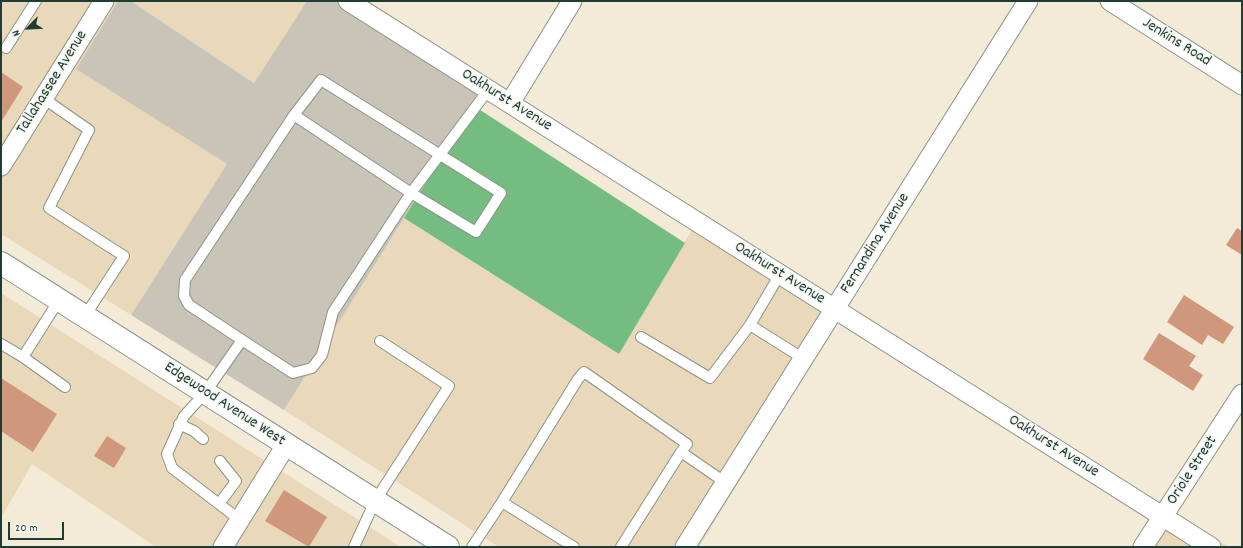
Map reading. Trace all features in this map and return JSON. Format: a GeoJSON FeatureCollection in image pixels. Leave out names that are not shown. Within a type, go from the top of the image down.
{"type":"FeatureCollection","features":[{"type":"Feature","properties":{"kind":"main road","name":"Edgewood Avenue West"},"geometry":{"type":"LineString","coordinates":[[1,263],[448,547]]}},
{"type":"Feature","properties":{"kind":"street","name":"Tallahassee Avenue"},"geometry":{"type":"LineString","coordinates":[[1,166],[104,1]]}},
{"type":"Feature","properties":{"kind":"street","name":"Oakhurst Avenue"},"geometry":{"type":"LineString","coordinates":[[348,1],[1211,547]]}},
{"type":"Feature","properties":{"kind":"street"},"geometry":{"type":"LineString","coordinates":[[510,103],[572,1]]}},
{"type":"Feature","properties":{"kind":"street","name":"Fernandina Avenue"},"geometry":{"type":"LineString","coordinates":[[686,547],[836,309],[977,80],[1028,1]]}},
{"type":"Feature","properties":{"kind":"street","name":"Jenkins Road"},"geometry":{"type":"LineString","coordinates":[[1110,1],[1242,85]]}},
{"type":"Feature","properties":{"kind":"street","name":"Oriole Street"},"geometry":{"type":"LineString","coordinates":[[1143,547],[1164,517],[1242,394]]}},
{"type":"Feature","properties":{"kind":"street"},"geometry":{"type":"LineString","coordinates":[[223,547],[286,445]]}},
{"type":"Feature","properties":{"kind":"lane"},"geometry":{"type":"LineString","coordinates":[[6,48],[36,1]]}},
{"type":"Feature","properties":{"kind":"lane"},"geometry":{"type":"LineString","coordinates":[[294,115],[411,193],[476,232],[501,193],[439,155],[320,80],[294,115],[185,280],[184,296],[189,305],[293,373],[312,368],[322,355],[333,312],[411,193],[439,155],[489,89]]}},
{"type":"Feature","properties":{"kind":"lane"},"geometry":{"type":"LineString","coordinates":[[44,98],[89,130],[49,208],[124,256],[85,316]]}},
{"type":"Feature","properties":{"kind":"lane"},"geometry":{"type":"LineString","coordinates":[[641,337],[710,378],[750,325],[780,274]]}},
{"type":"Feature","properties":{"kind":"lane"},"geometry":{"type":"LineString","coordinates":[[23,357],[59,300]]}},
{"type":"Feature","properties":{"kind":"lane"},"geometry":{"type":"LineString","coordinates":[[750,325],[804,359]]}},
{"type":"Feature","properties":{"kind":"lane"},"geometry":{"type":"LineString","coordinates":[[240,520],[172,468],[167,454],[179,424],[184,416],[205,393],[242,340]]}},
{"type":"Feature","properties":{"kind":"lane"},"geometry":{"type":"LineString","coordinates":[[354,547],[375,501],[449,386],[380,341]]}},
{"type":"Feature","properties":{"kind":"lane"},"geometry":{"type":"LineString","coordinates":[[1,344],[23,357],[65,387]]}},
{"type":"Feature","properties":{"kind":"lane"},"geometry":{"type":"LineString","coordinates":[[472,547],[502,502],[578,379],[584,372],[687,444],[621,547]]}},
{"type":"Feature","properties":{"kind":"lane"},"geometry":{"type":"LineString","coordinates":[[179,424],[194,431],[203,439]]}},
{"type":"Feature","properties":{"kind":"lane"},"geometry":{"type":"LineString","coordinates":[[682,452],[726,483]]}},
{"type":"Feature","properties":{"kind":"lane"},"geometry":{"type":"LineString","coordinates":[[219,504],[236,481],[220,461]]}},
{"type":"Feature","properties":{"kind":"lane"},"geometry":{"type":"LineString","coordinates":[[502,502],[574,547]]}},
{"type":"Feature","properties":{"kind":"shaded area"},"geometry":{"type":"Polygon","coordinates":[[[1,1],[118,1],[77,69],[227,164],[131,315],[1,234],[1,1]]]}},
{"type":"Feature","properties":{"kind":"shaded area"},"geometry":{"type":"Polygon","coordinates":[[[118,1],[131,1],[254,83],[307,1],[360,1],[489,82],[284,410],[131,315],[227,164],[76,69],[118,1]]]}},
{"type":"Feature","properties":{"kind":"shaded area"},"geometry":{"type":"Polygon","coordinates":[[[131,1],[307,1],[254,83],[131,1]]]}},
{"type":"Feature","properties":{"kind":"shaded area"},"geometry":{"type":"Polygon","coordinates":[[[702,213],[847,306],[699,547],[499,547],[284,410],[404,218],[619,354],[702,213]]]}},
{"type":"Feature","properties":{"kind":"shaded area"},"geometry":{"type":"Polygon","coordinates":[[[1,293],[401,547],[156,547],[32,464],[1,518],[1,293]]]}},
{"type":"Feature","properties":{"kind":"shaded area"},"geometry":{"type":"Polygon","coordinates":[[[1176,514],[1229,547],[1154,547],[1176,514]]]}},
{"type":"Feature","properties":{"kind":"green space"},"geometry":{"type":"Polygon","coordinates":[[[474,106],[685,243],[619,354],[404,218],[474,106]]]}},
{"type":"Feature","properties":{"kind":"building"},"geometry":{"type":"Polygon","coordinates":[[[1,72],[23,87],[1,122],[1,72]]]}},
{"type":"Feature","properties":{"kind":"building"},"geometry":{"type":"Polygon","coordinates":[[[1237,228],[1242,231],[1242,255],[1226,245],[1237,228]]]}},
{"type":"Feature","properties":{"kind":"building"},"geometry":{"type":"Polygon","coordinates":[[[1184,295],[1234,327],[1223,344],[1208,335],[1202,345],[1167,322],[1184,295]]]}},
{"type":"Feature","properties":{"kind":"building"},"geometry":{"type":"Polygon","coordinates":[[[1159,333],[1196,356],[1189,366],[1203,375],[1193,391],[1143,359],[1159,333]]]}},
{"type":"Feature","properties":{"kind":"building"},"geometry":{"type":"Polygon","coordinates":[[[1,378],[57,414],[33,452],[1,431],[1,378]]]}},
{"type":"Feature","properties":{"kind":"building"},"geometry":{"type":"Polygon","coordinates":[[[107,436],[126,448],[114,468],[94,456],[107,436]]]}},
{"type":"Feature","properties":{"kind":"building"},"geometry":{"type":"Polygon","coordinates":[[[284,490],[327,517],[309,547],[265,521],[284,490]]]}}]}
